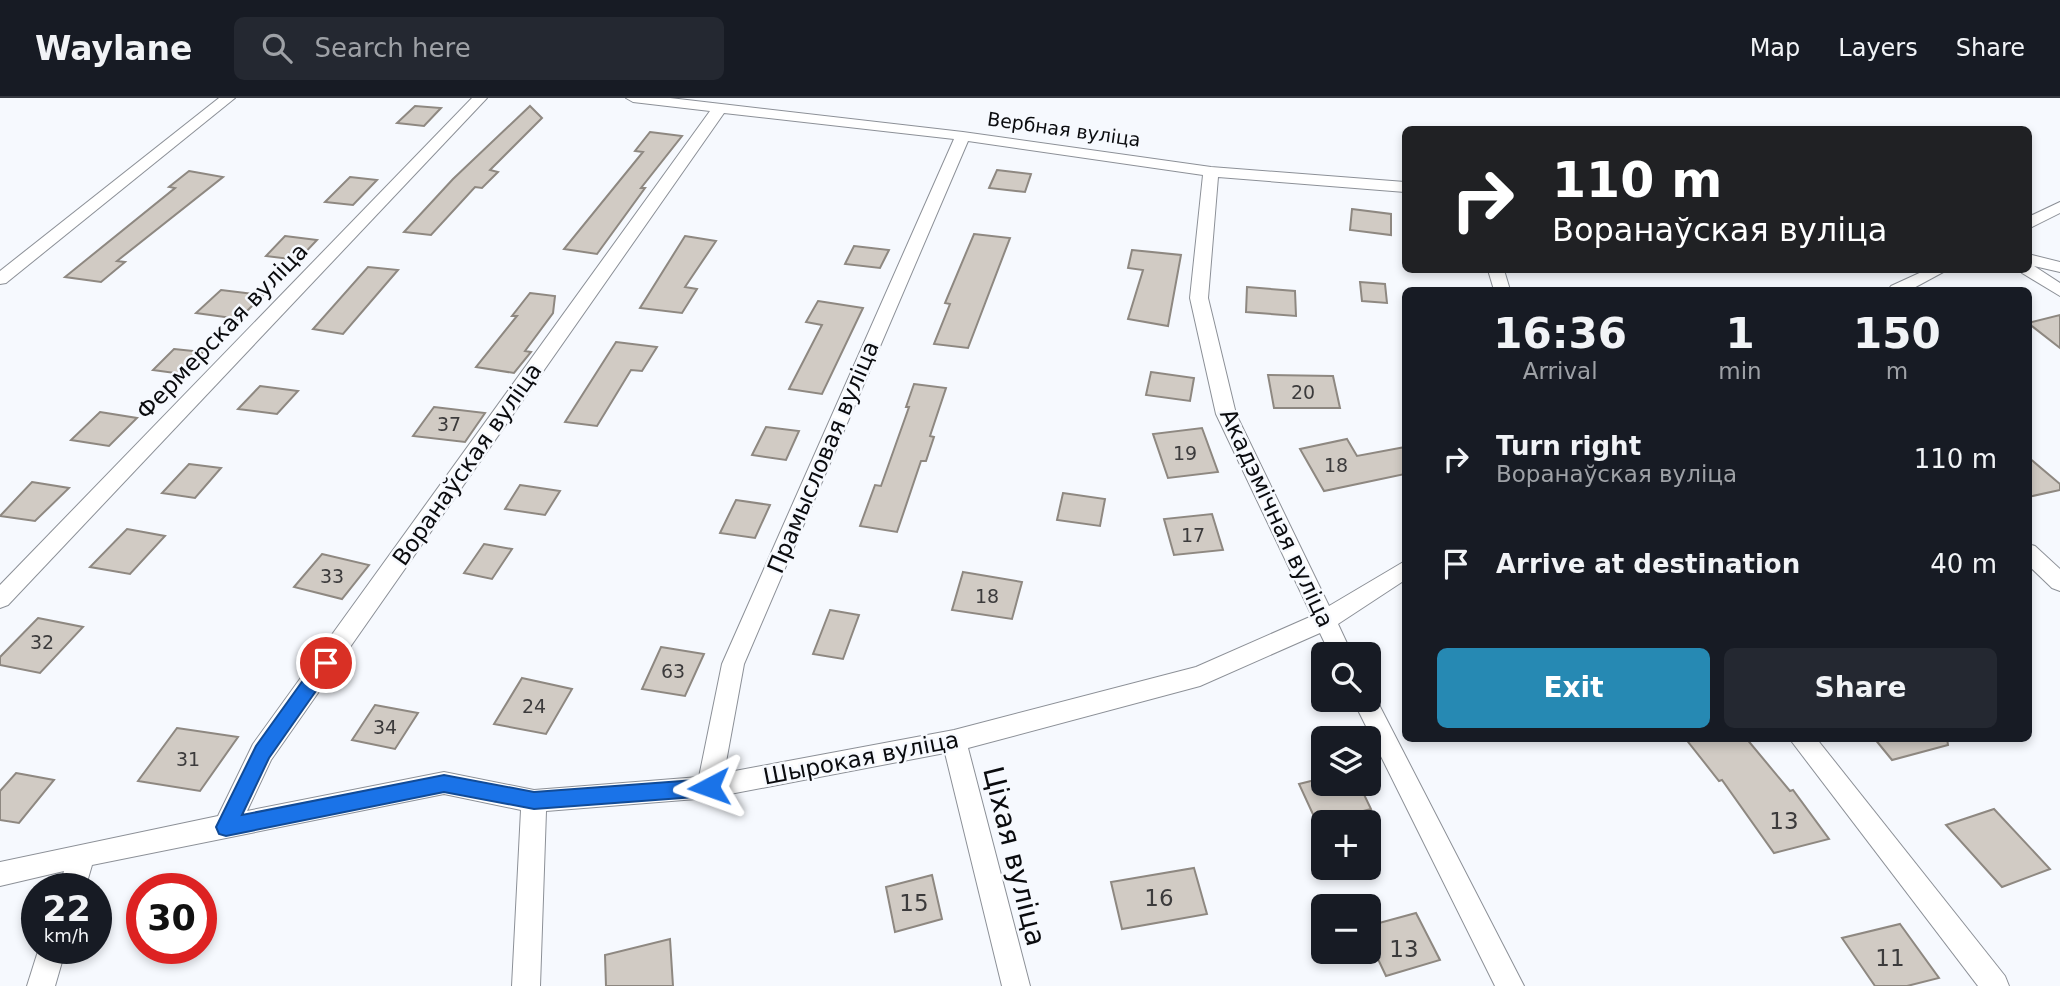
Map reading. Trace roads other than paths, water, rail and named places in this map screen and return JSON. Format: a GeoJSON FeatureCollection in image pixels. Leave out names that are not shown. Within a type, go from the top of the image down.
{"type":"FeatureCollection","features":[{"type":"Feature","properties":{"kind":"street"},"geometry":{"type":"LineString","coordinates":[[0,279],[228,98]]}},
{"type":"Feature","properties":{"kind":"street","name":"Фермерская вуліца"},"geometry":{"type":"LineString","coordinates":[[0,599],[480,98]]}},
{"type":"Feature","properties":{"kind":"street","name":"Вербная вуліца"},"geometry":{"type":"LineString","coordinates":[[633,98],[963,136],[1211,172],[1402,187]]}},
{"type":"Feature","properties":{"kind":"street","name":"Воранаўская вуліца"},"geometry":{"type":"LineString","coordinates":[[226,827],[262,752],[720,108]]}},
{"type":"Feature","properties":{"kind":"street","name":"Прамысловая вуліца"},"geometry":{"type":"LineString","coordinates":[[709,787],[733,664],[963,136]]}},
{"type":"Feature","properties":{"kind":"street","name":"Акадэмічная вуліца"},"geometry":{"type":"LineString","coordinates":[[1211,172],[1199,298],[1226,414],[1335,642]]}},
{"type":"Feature","properties":{"kind":"street"},"geometry":{"type":"LineString","coordinates":[[2032,222],[2060,207]]}},
{"type":"Feature","properties":{"kind":"street"},"geometry":{"type":"LineString","coordinates":[[2032,260],[2060,267]]}},
{"type":"Feature","properties":{"kind":"street"},"geometry":{"type":"LineString","coordinates":[[2032,272],[2060,290]]}},
{"type":"Feature","properties":{"kind":"street"},"geometry":{"type":"LineString","coordinates":[[1903,287],[1933,273]]}},
{"type":"Feature","properties":{"kind":"street"},"geometry":{"type":"LineString","coordinates":[[2032,556],[2060,582]]}},
{"type":"Feature","properties":{"kind":"street","name":"Шырокая вуліца"},"geometry":{"type":"LineString","coordinates":[[0,874],[82,855],[444,783],[534,801],[709,787],[954,741],[1200,676],[1324,621],[1402,571]]}},
{"type":"Feature","properties":{"kind":"street"},"geometry":{"type":"LineString","coordinates":[[1370,712],[1510,986]]}},
{"type":"Feature","properties":{"kind":"street","name":"Ціхая вуліца"},"geometry":{"type":"LineString","coordinates":[[954,741],[1016,986]]}},
{"type":"Feature","properties":{"kind":"street"},"geometry":{"type":"LineString","coordinates":[[1804,742],[1995,986]]}},
{"type":"Feature","properties":{"kind":"street"},"geometry":{"type":"LineString","coordinates":[[526,986],[534,801]]}},
{"type":"Feature","properties":{"kind":"street"},"geometry":{"type":"LineString","coordinates":[[77,873],[82,855]]}},
{"type":"Feature","properties":{"kind":"street"},"geometry":{"type":"LineString","coordinates":[[41,986],[48,964]]}}]}
